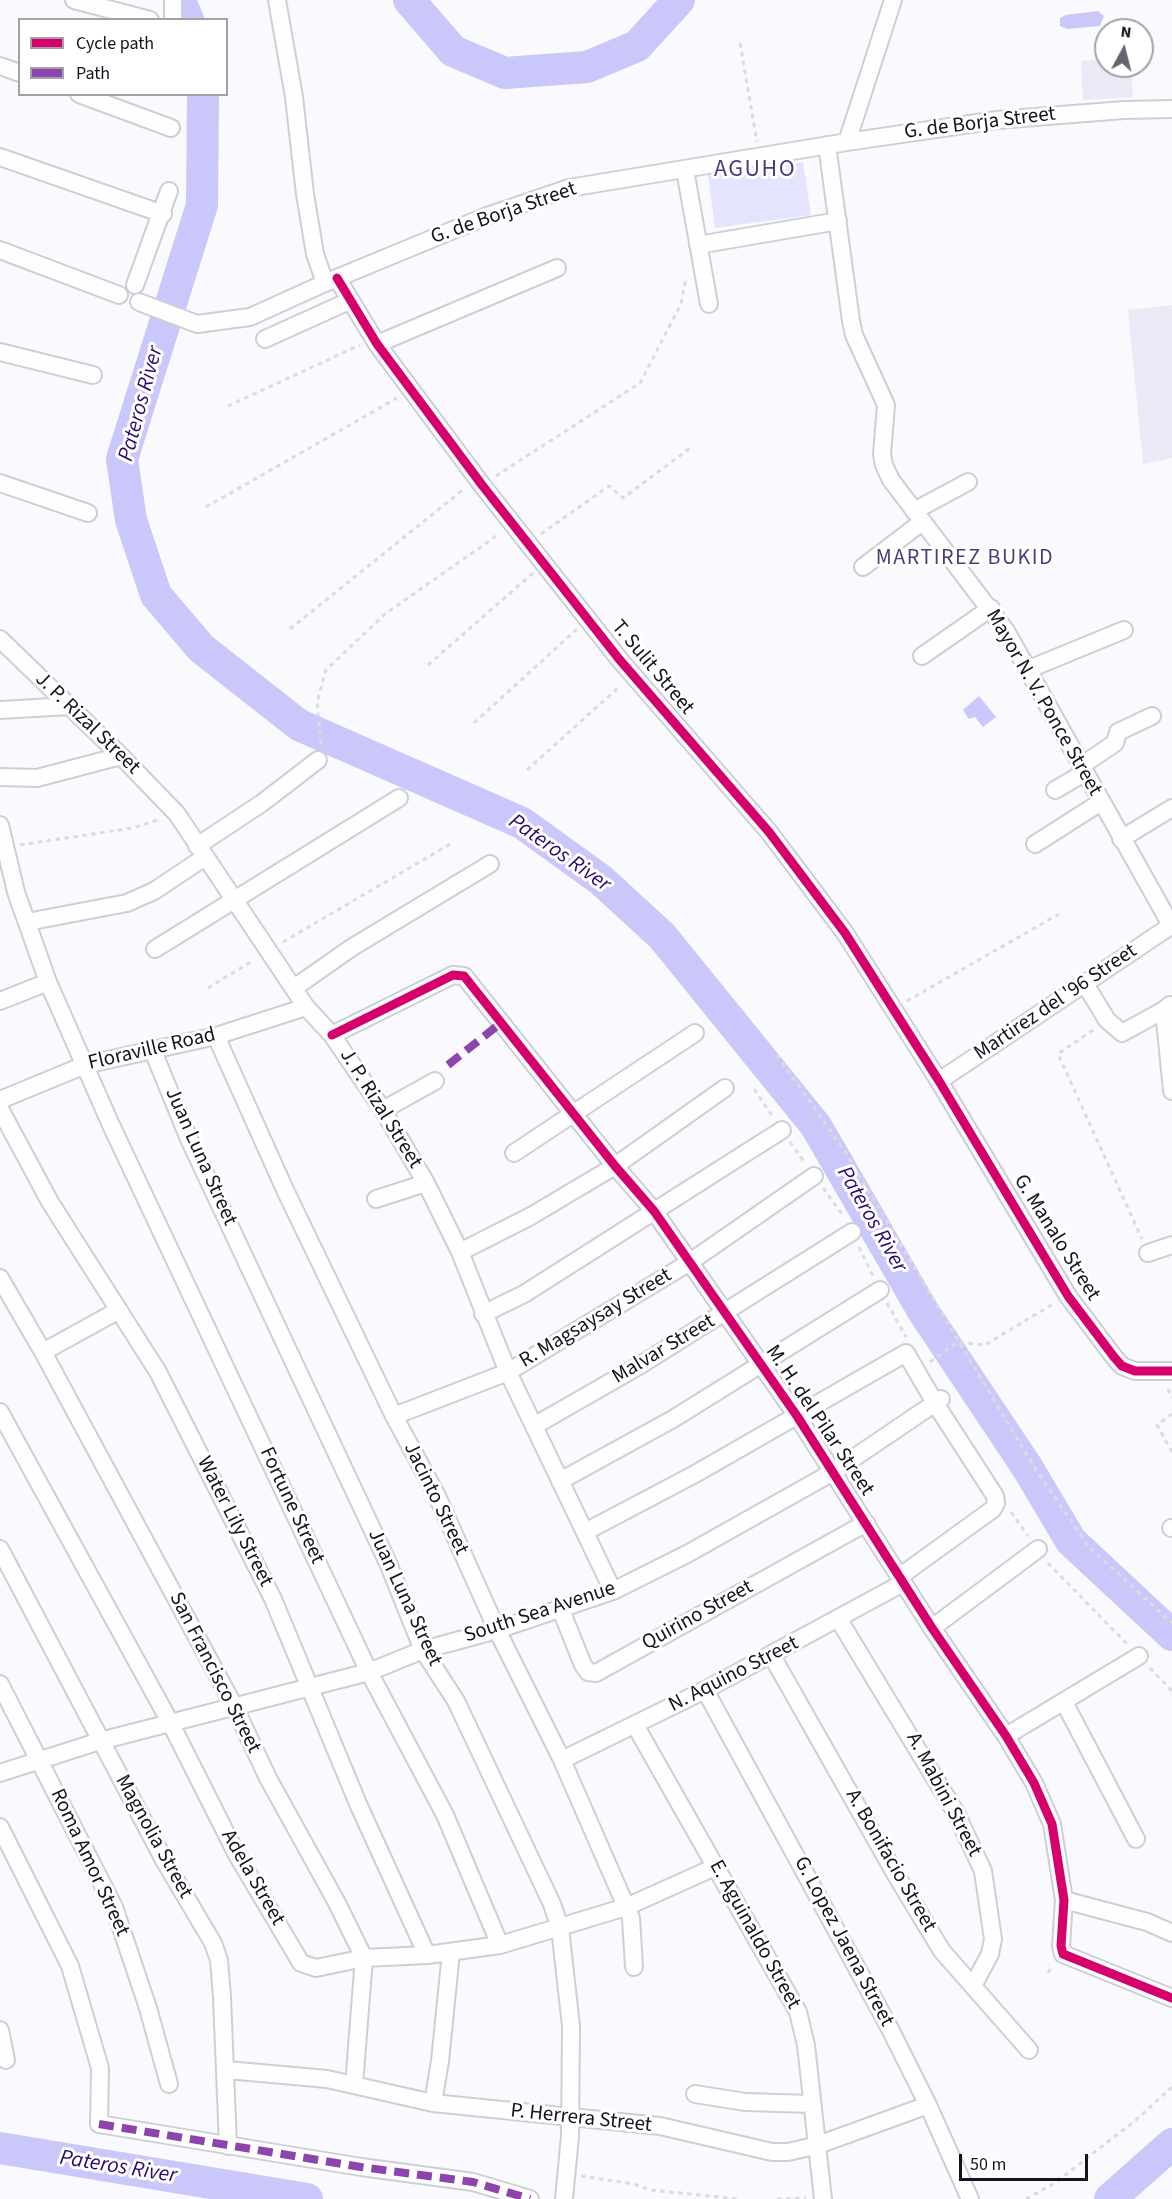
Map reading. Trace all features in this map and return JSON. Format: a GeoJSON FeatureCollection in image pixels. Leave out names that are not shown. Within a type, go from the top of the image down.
{"type":"FeatureCollection","features":[{"type":"Feature","properties":{"kind":"street"},"geometry":{"type":"LineString","coordinates":[[74,0],[142,18]]}},
{"type":"Feature","properties":{"kind":"street"},"geometry":{"type":"LineString","coordinates":[[173,0],[173,18]]}},
{"type":"Feature","properties":{"kind":"street","name":"T. Sulit Street"},"geometry":{"type":"LineString","coordinates":[[277,0],[294,96],[315,254],[410,390],[543,564],[633,675],[769,832],[855,947],[892,1010],[939,1081]]}},
{"type":"Feature","properties":{"kind":"street"},"geometry":{"type":"LineString","coordinates":[[847,141],[893,0]]}},
{"type":"Feature","properties":{"kind":"street"},"geometry":{"type":"LineString","coordinates":[[0,66],[18,72]]}},
{"type":"Feature","properties":{"kind":"street"},"geometry":{"type":"LineString","coordinates":[[84,96],[171,128]]}},
{"type":"Feature","properties":{"kind":"street","name":"G. de Borja Street"},"geometry":{"type":"LineString","coordinates":[[139,302],[197,324],[250,317],[331,280],[487,216],[569,188],[847,141],[997,120],[1124,110],[1172,109]]}},
{"type":"Feature","properties":{"kind":"street","name":"Mayor N. V. Ponce Street"},"geometry":{"type":"LineString","coordinates":[[827,145],[854,335],[886,405],[882,454],[884,465],[891,480],[990,608],[1029,669],[1120,839],[1172,925]]}},
{"type":"Feature","properties":{"kind":"street"},"geometry":{"type":"LineString","coordinates":[[0,157],[163,214]]}},
{"type":"Feature","properties":{"kind":"street"},"geometry":{"type":"LineString","coordinates":[[685,170],[710,304]]}},
{"type":"Feature","properties":{"kind":"street"},"geometry":{"type":"LineString","coordinates":[[135,285],[163,214],[169,191]]}},
{"type":"Feature","properties":{"kind":"street"},"geometry":{"type":"LineString","coordinates":[[698,245],[838,221]]}},
{"type":"Feature","properties":{"kind":"street"},"geometry":{"type":"LineString","coordinates":[[0,250],[119,295]]}},
{"type":"Feature","properties":{"kind":"street"},"geometry":{"type":"LineString","coordinates":[[375,341],[557,268]]}},
{"type":"Feature","properties":{"kind":"street"},"geometry":{"type":"LineString","coordinates":[[264,339],[349,301]]}},
{"type":"Feature","properties":{"kind":"street"},"geometry":{"type":"LineString","coordinates":[[0,352],[93,375]]}},
{"type":"Feature","properties":{"kind":"street"},"geometry":{"type":"LineString","coordinates":[[863,567],[918,516],[968,482]]}},
{"type":"Feature","properties":{"kind":"street"},"geometry":{"type":"LineString","coordinates":[[0,483],[88,513]]}},
{"type":"Feature","properties":{"kind":"street"},"geometry":{"type":"LineString","coordinates":[[922,656],[990,608]]}},
{"type":"Feature","properties":{"kind":"street"},"geometry":{"type":"LineString","coordinates":[[1029,669],[1124,630]]}},
{"type":"Feature","properties":{"kind":"street","name":"J. P. Rizal Street"},"geometry":{"type":"LineString","coordinates":[[1,642],[122,756],[177,814],[306,1007],[332,1035],[383,1110],[426,1183],[459,1252],[508,1372],[613,1591]]}},
{"type":"Feature","properties":{"kind":"street"},"geometry":{"type":"LineString","coordinates":[[0,710],[69,706]]}},
{"type":"Feature","properties":{"kind":"street"},"geometry":{"type":"LineString","coordinates":[[1055,790],[1115,743],[1118,732],[1152,716]]}},
{"type":"Feature","properties":{"kind":"street"},"geometry":{"type":"LineString","coordinates":[[27,922],[127,903],[154,891],[320,755]]}},
{"type":"Feature","properties":{"kind":"street"},"geometry":{"type":"LineString","coordinates":[[0,777],[37,778],[122,756]]}},
{"type":"Feature","properties":{"kind":"street"},"geometry":{"type":"LineString","coordinates":[[156,949],[233,899],[399,798]]}},
{"type":"Feature","properties":{"kind":"street"},"geometry":{"type":"LineString","coordinates":[[1035,844],[1101,802]]}},
{"type":"Feature","properties":{"kind":"street"},"geometry":{"type":"LineString","coordinates":[[1120,839],[1172,808]]}},
{"type":"Feature","properties":{"kind":"street","name":"Fortune Street"},"geometry":{"type":"LineString","coordinates":[[0,825],[16,892],[48,982],[85,1065],[369,1672],[445,1815],[500,1945]]}},
{"type":"Feature","properties":{"kind":"street"},"geometry":{"type":"LineString","coordinates":[[294,988],[351,948],[490,864]]}},
{"type":"Feature","properties":{"kind":"street","name":"Martirez del '96 Street"},"geometry":{"type":"LineString","coordinates":[[939,1081],[1172,925]]}},
{"type":"Feature","properties":{"kind":"street","name":"M. H. del Pilar Street"},"geometry":{"type":"LineString","coordinates":[[332,1035],[453,975],[464,976],[615,1166],[654,1211],[797,1416],[932,1628],[1006,1736],[1034,1783],[1053,1824],[1064,1900],[1061,1946],[1063,1954],[1172,1998]]}},
{"type":"Feature","properties":{"kind":"street"},"geometry":{"type":"LineString","coordinates":[[0,1001],[48,982]]}},
{"type":"Feature","properties":{"kind":"street"},"geometry":{"type":"LineString","coordinates":[[1085,984],[1107,1020],[1118,1031],[1125,1032],[1168,1007],[1172,1091]]}},
{"type":"Feature","properties":{"kind":"street","name":"Floraville Road"},"geometry":{"type":"LineString","coordinates":[[0,1100],[85,1065],[216,1036],[306,1007]]}},
{"type":"Feature","properties":{"kind":"street"},"geometry":{"type":"LineString","coordinates":[[514,1153],[695,1033]]}},
{"type":"Feature","properties":{"kind":"street","name":"Jacinto Street"},"geometry":{"type":"LineString","coordinates":[[216,1036],[286,1192],[394,1416],[437,1496],[497,1630],[562,1760],[626,1907],[634,1932],[634,1967]]}},
{"type":"Feature","properties":{"kind":"street","name":"Juan Luna Street"},"geometry":{"type":"LineString","coordinates":[[153,1051],[189,1139],[388,1563],[423,1650],[456,1701],[552,1904],[560,1928],[571,2026],[570,2115],[564,2199]]}},
{"type":"Feature","properties":{"kind":"street"},"geometry":{"type":"LineString","coordinates":[[383,1110],[435,1081]]}},
{"type":"Feature","properties":{"kind":"street","name":"G. Manalo Street"},"geometry":{"type":"LineString","coordinates":[[939,1081],[1068,1296],[1122,1366],[1135,1371],[1172,1371]]}},
{"type":"Feature","properties":{"kind":"street"},"geometry":{"type":"LineString","coordinates":[[459,1252],[531,1216],[615,1166],[725,1088]]}},
{"type":"Feature","properties":{"kind":"street","name":"Water Lily Street"},"geometry":{"type":"LineString","coordinates":[[0,1109],[50,1202],[158,1372],[273,1599],[309,1688],[427,1955]]}},
{"type":"Feature","properties":{"kind":"street"},"geometry":{"type":"LineString","coordinates":[[483,1314],[524,1294],[782,1130]]}},
{"type":"Feature","properties":{"kind":"street","name":"R. Magsaysay Street"},"geometry":{"type":"LineString","coordinates":[[394,1416],[508,1372],[690,1262],[814,1176]]}},
{"type":"Feature","properties":{"kind":"street"},"geometry":{"type":"LineString","coordinates":[[376,1198],[426,1183]]}},
{"type":"Feature","properties":{"kind":"street","name":"Malvar Street"},"geometry":{"type":"LineString","coordinates":[[534,1425],[725,1312],[852,1232]]}},
{"type":"Feature","properties":{"kind":"street"},"geometry":{"type":"LineString","coordinates":[[1148,1253],[1172,1245]]}},
{"type":"Feature","properties":{"kind":"street","name":"San Francisco Street"},"geometry":{"type":"LineString","coordinates":[[0,1278],[43,1352],[234,1706],[268,1778],[337,1903],[364,1958]]}},
{"type":"Feature","properties":{"kind":"street"},"geometry":{"type":"LineString","coordinates":[[560,1480],[673,1419],[880,1290]]}},
{"type":"Feature","properties":{"kind":"street"},"geometry":{"type":"LineString","coordinates":[[43,1352],[119,1310]]}},
{"type":"Feature","properties":{"kind":"street"},"geometry":{"type":"LineString","coordinates":[[585,1532],[797,1416],[906,1353],[938,1401]]}},
{"type":"Feature","properties":{"kind":"street","name":"South Sea Avenue"},"geometry":{"type":"LineString","coordinates":[[0,1773],[100,1741],[369,1672],[423,1650],[497,1630],[613,1591],[687,1554],[833,1472],[938,1401]]}},
{"type":"Feature","properties":{"kind":"street","name":"N. Aquino Street"},"geometry":{"type":"LineString","coordinates":[[562,1760],[705,1690],[839,1620],[901,1580],[993,1509],[996,1503],[995,1496],[938,1401]]}},
{"type":"Feature","properties":{"kind":"street","name":"Adela Street"},"geometry":{"type":"LineString","coordinates":[[0,1412],[170,1722],[237,1855],[301,1963],[316,1968],[364,1958],[427,1955],[500,1945],[626,1907],[715,1867]]}},
{"type":"Feature","properties":{"kind":"street","name":"Quirino Street"},"geometry":{"type":"LineString","coordinates":[[561,1610],[583,1665],[588,1672],[596,1673],[866,1523]]}},
{"type":"Feature","properties":{"kind":"street","name":"Magnolia Street"},"geometry":{"type":"LineString","coordinates":[[0,1549],[100,1741],[213,1943],[219,1960],[227,2070],[228,2146]]}},
{"type":"Feature","properties":{"kind":"street"},"geometry":{"type":"LineString","coordinates":[[932,1628],[1038,1549]]}},
{"type":"Feature","properties":{"kind":"street","name":"A. Mabini Street"},"geometry":{"type":"LineString","coordinates":[[839,1620],[956,1813],[982,1871],[993,1939],[990,1954],[974,1984]]}},
{"type":"Feature","properties":{"kind":"street","name":"A. Bonifacio Street"},"geometry":{"type":"LineString","coordinates":[[772,1656],[942,1951],[974,1984],[1029,2050]]}},
{"type":"Feature","properties":{"kind":"street"},"geometry":{"type":"LineString","coordinates":[[1006,1736],[1139,1656]]}},
{"type":"Feature","properties":{"kind":"street","name":"Roma Amor Street"},"geometry":{"type":"LineString","coordinates":[[0,1684],[114,1907],[148,2008],[170,2084]]}},
{"type":"Feature","properties":{"kind":"street","name":"G. Lopez Jaena Street"},"geometry":{"type":"LineString","coordinates":[[705,1690],[801,1864],[928,2105],[969,2199]]}},
{"type":"Feature","properties":{"kind":"street"},"geometry":{"type":"LineString","coordinates":[[1064,1702],[1136,1839]]}},
{"type":"Feature","properties":{"kind":"street","name":"E. Aguinaldo Street"},"geometry":{"type":"LineString","coordinates":[[635,1725],[798,2012],[806,2045],[823,2198]]}},
{"type":"Feature","properties":{"kind":"street"},"geometry":{"type":"LineString","coordinates":[[0,1827],[70,1966],[100,2068],[99,2124],[228,2146],[473,2182],[530,2199]]}},
{"type":"Feature","properties":{"kind":"street"},"geometry":{"type":"LineString","coordinates":[[1064,1900],[1147,1923],[1172,1933]]}},
{"type":"Feature","properties":{"kind":"street"},"geometry":{"type":"LineString","coordinates":[[433,2103],[440,2061],[451,1952]]}},
{"type":"Feature","properties":{"kind":"street"},"geometry":{"type":"LineString","coordinates":[[354,2085],[364,1958]]}},
{"type":"Feature","properties":{"kind":"street"},"geometry":{"type":"LineString","coordinates":[[0,2030],[6,2060]]}},
{"type":"Feature","properties":{"kind":"street","name":"P. Herrera Street"},"geometry":{"type":"LineString","coordinates":[[227,2070],[327,2079],[433,2103],[535,2114],[570,2115],[660,2126],[772,2152],[788,2152],[818,2145],[928,2105]]}},
{"type":"Feature","properties":{"kind":"street"},"geometry":{"type":"LineString","coordinates":[[695,2094],[745,2102],[812,2104]]}},
{"type":"Feature","properties":{"kind":"path"},"geometry":{"type":"LineString","coordinates":[[740,43],[759,157]]}},
{"type":"Feature","properties":{"kind":"path"},"geometry":{"type":"LineString","coordinates":[[290,629],[479,482],[640,383],[681,304],[687,276]]}},
{"type":"Feature","properties":{"kind":"path"},"geometry":{"type":"LineString","coordinates":[[228,406],[375,341]]}},
{"type":"Feature","properties":{"kind":"path"},"geometry":{"type":"LineString","coordinates":[[206,507],[410,390]]}},
{"type":"Feature","properties":{"kind":"path"},"geometry":{"type":"LineString","coordinates":[[541,534],[609,486],[623,498],[693,446]]}},
{"type":"Feature","properties":{"kind":"path"},"geometry":{"type":"LineString","coordinates":[[320,755],[317,702],[326,670],[385,614],[513,525]]}},
{"type":"Feature","properties":{"kind":"path"},"geometry":{"type":"LineString","coordinates":[[428,664],[543,564]]}},
{"type":"Feature","properties":{"kind":"path"},"geometry":{"type":"LineString","coordinates":[[474,723],[587,619]]}},
{"type":"Feature","properties":{"kind":"path"},"geometry":{"type":"LineString","coordinates":[[527,770],[633,675]]}},
{"type":"Feature","properties":{"kind":"path"},"geometry":{"type":"LineString","coordinates":[[6,848],[132,828],[177,814]]}},
{"type":"Feature","properties":{"kind":"path"},"geometry":{"type":"LineString","coordinates":[[208,988],[452,843]]}},
{"type":"Feature","properties":{"kind":"path"},"geometry":{"type":"LineString","coordinates":[[892,1010],[1059,914]]}},
{"type":"Feature","properties":{"kind":"path"},"geometry":{"type":"LineString","coordinates":[[1107,1020],[1058,1054],[1094,1129],[1148,1253]]}},
{"type":"Feature","properties":{"kind":"path"},"geometry":{"type":"LineString","coordinates":[[777,1055],[844,1150],[956,1343],[1036,1470],[1089,1547],[1172,1623]]}},
{"type":"Feature","properties":{"kind":"path"},"geometry":{"type":"LineString","coordinates":[[928,1363],[956,1343],[985,1345],[1068,1296]]}},
{"type":"Feature","properties":{"kind":"path"},"geometry":{"type":"LineString","coordinates":[[1172,1414],[1157,1425],[1172,1452]]}},
{"type":"Feature","properties":{"kind":"path"},"geometry":{"type":"LineString","coordinates":[[1026,2199],[1064,2176],[1136,2120],[1172,2087]]}},
{"type":"Feature","properties":{"kind":"path"},"geometry":{"type":"LineString","coordinates":[[567,2174],[611,2180],[650,2190],[739,2199]]}},
{"type":"Feature","properties":{"kind":"path"},"geometry":{"type":"LineString","coordinates":[[777,2199],[823,2198]]}},
{"type":"Feature","properties":{"kind":"shaded area"},"geometry":{"type":"Polygon","coordinates":[[[1094,60],[1094,78],[1132,78],[1133,97],[1083,100],[1081,61],[1094,60]]]}},
{"type":"Feature","properties":{"kind":"shaded area"},"geometry":{"type":"Polygon","coordinates":[[[803,162],[811,215],[715,228],[708,175],[803,162]]]}},
{"type":"Feature","properties":{"kind":"shaded area"},"geometry":{"type":"Polygon","coordinates":[[[1172,305],[1172,458],[1143,464],[1128,310],[1172,305]]]}},
{"type":"Feature","properties":{"kind":"water"},"geometry":{"type":"Polygon","coordinates":[[[1098,11],[1104,16],[1103,18],[1094,18],[1094,27],[1067,29],[1060,26],[1060,18],[1066,15],[1098,11]]]}},
{"type":"Feature","properties":{"kind":"water"},"geometry":{"type":"Polygon","coordinates":[[[979,696],[996,717],[983,727],[975,717],[969,719],[963,710],[979,696]]]}},
{"type":"Feature","properties":{"kind":"waterway","name":"Pateros River"},"geometry":{"type":"LineString","coordinates":[[180,0],[187,18]]}},
{"type":"Feature","properties":{"kind":"waterway","name":"Pateros River"},"geometry":{"type":"LineString","coordinates":[[409,0],[453,51],[505,73],[587,67],[637,46],[679,0]]}},
{"type":"Feature","properties":{"kind":"waterway","name":"Pateros River"},"geometry":{"type":"LineString","coordinates":[[203,96],[202,205],[122,459],[131,520],[156,595],[201,648],[299,725],[522,823],[601,880],[662,936],[816,1126],[923,1311],[1027,1467],[1071,1541],[1172,1635]]}},
{"type":"Feature","properties":{"kind":"waterway","name":"Pateros River"},"geometry":{"type":"LineString","coordinates":[[1110,2199],[1172,2144]]}},
{"type":"Feature","properties":{"kind":"waterway","name":"Pateros River"},"geometry":{"type":"LineString","coordinates":[[0,2148],[307,2199]]}},
{"type":"Feature","properties":{"kind":"marked path"},"geometry":{"type":"LineString","coordinates":[[448,1065],[502,1022]]}},
{"type":"Feature","properties":{"kind":"marked path"},"geometry":{"type":"LineString","coordinates":[[99,2124],[361,2167],[473,2182],[530,2199]]}},
{"type":"Feature","properties":{"kind":"cycle path"},"geometry":{"type":"LineString","coordinates":[[337,278],[377,344],[482,485],[619,659],[769,832],[845,933],[939,1081],[1068,1296],[1114,1357],[1122,1366],[1135,1371],[1172,1371]]}},
{"type":"Feature","properties":{"kind":"cycle path"},"geometry":{"type":"LineString","coordinates":[[332,1035],[453,975],[464,976],[615,1166],[654,1211],[797,1416],[932,1628],[1006,1736],[1034,1783],[1052,1824],[1064,1900],[1061,1946],[1063,1954],[1172,1998]]}},
{"type":"Feature","properties":{"kind":"district","name":"AGUHO"},"geometry":{"type":"Point","coordinates":[755,171]}},
{"type":"Feature","properties":{"kind":"district","name":"MARTIREZ BUKID"},"geometry":{"type":"Point","coordinates":[965,559]}}]}
